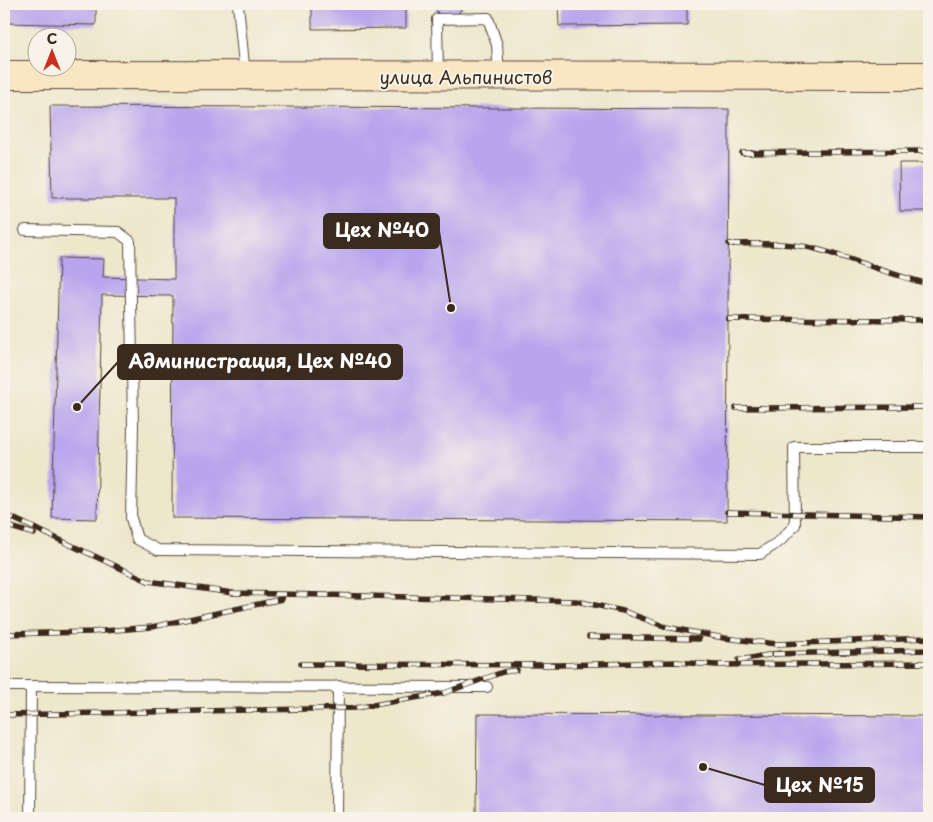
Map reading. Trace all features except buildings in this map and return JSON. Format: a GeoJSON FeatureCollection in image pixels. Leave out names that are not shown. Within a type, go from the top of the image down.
{"type":"FeatureCollection","features":[{"type":"Feature","properties":{"kind":"main road","name":"улица Альпинистов"},"geometry":{"type":"LineString","coordinates":[[4,75],[929,76]]}},
{"type":"Feature","properties":{"kind":"lane"},"geometry":{"type":"LineString","coordinates":[[238,4],[245,76]]}},
{"type":"Feature","properties":{"kind":"lane"},"geometry":{"type":"LineString","coordinates":[[438,76],[437,19],[488,18],[498,45],[500,76]]}},
{"type":"Feature","properties":{"kind":"lane"},"geometry":{"type":"LineString","coordinates":[[25,230],[118,232],[130,241],[133,426],[131,518],[137,539],[158,550],[760,554],[780,541],[795,525],[794,446],[929,447]]}},
{"type":"Feature","properties":{"kind":"lane"},"geometry":{"type":"LineString","coordinates":[[4,686],[487,687]]}},
{"type":"Feature","properties":{"kind":"lane"},"geometry":{"type":"LineString","coordinates":[[30,686],[30,818]]}},
{"type":"Feature","properties":{"kind":"lane"},"geometry":{"type":"LineString","coordinates":[[337,818],[338,686]]}},
{"type":"Feature","properties":{"kind":"railway"},"geometry":{"type":"LineString","coordinates":[[742,153],[929,151]]}},
{"type":"Feature","properties":{"kind":"railway"},"geometry":{"type":"LineString","coordinates":[[729,244],[802,246],[929,284]]}},
{"type":"Feature","properties":{"kind":"railway"},"geometry":{"type":"LineString","coordinates":[[728,319],[929,320]]}},
{"type":"Feature","properties":{"kind":"railway"},"geometry":{"type":"LineString","coordinates":[[736,408],[929,407]]}},
{"type":"Feature","properties":{"kind":"railway"},"geometry":{"type":"LineString","coordinates":[[727,512],[929,517]]}},
{"type":"Feature","properties":{"kind":"railway"},"geometry":{"type":"LineString","coordinates":[[4,514],[148,581],[233,593],[576,601],[623,611],[666,627],[724,638],[777,644],[929,638]]}},
{"type":"Feature","properties":{"kind":"railway"},"geometry":{"type":"LineString","coordinates":[[4,525],[34,534]]}},
{"type":"Feature","properties":{"kind":"railway"},"geometry":{"type":"LineString","coordinates":[[4,634],[91,632],[152,627],[282,599]]}},
{"type":"Feature","properties":{"kind":"railway"},"geometry":{"type":"LineString","coordinates":[[589,637],[699,639]]}},
{"type":"Feature","properties":{"kind":"railway"},"geometry":{"type":"LineString","coordinates":[[773,654],[929,650]]}},
{"type":"Feature","properties":{"kind":"railway"},"geometry":{"type":"LineString","coordinates":[[739,660],[780,653]]}},
{"type":"Feature","properties":{"kind":"railway"},"geometry":{"type":"LineString","coordinates":[[301,664],[558,665],[676,662],[716,665],[929,663]]}},
{"type":"Feature","properties":{"kind":"railway"},"geometry":{"type":"LineString","coordinates":[[4,715],[355,708],[444,693],[503,672],[517,670]]}},
{"type":"Feature","properties":{"kind":"place","name":"Цех №40"},"geometry":{"type":"Point","coordinates":[451,308]}},
{"type":"Feature","properties":{"kind":"place","name":"Администрация, Цех №40"},"geometry":{"type":"Point","coordinates":[77,407]}},
{"type":"Feature","properties":{"kind":"place","name":"Цех №15"},"geometry":{"type":"Point","coordinates":[703,767]}}]}
